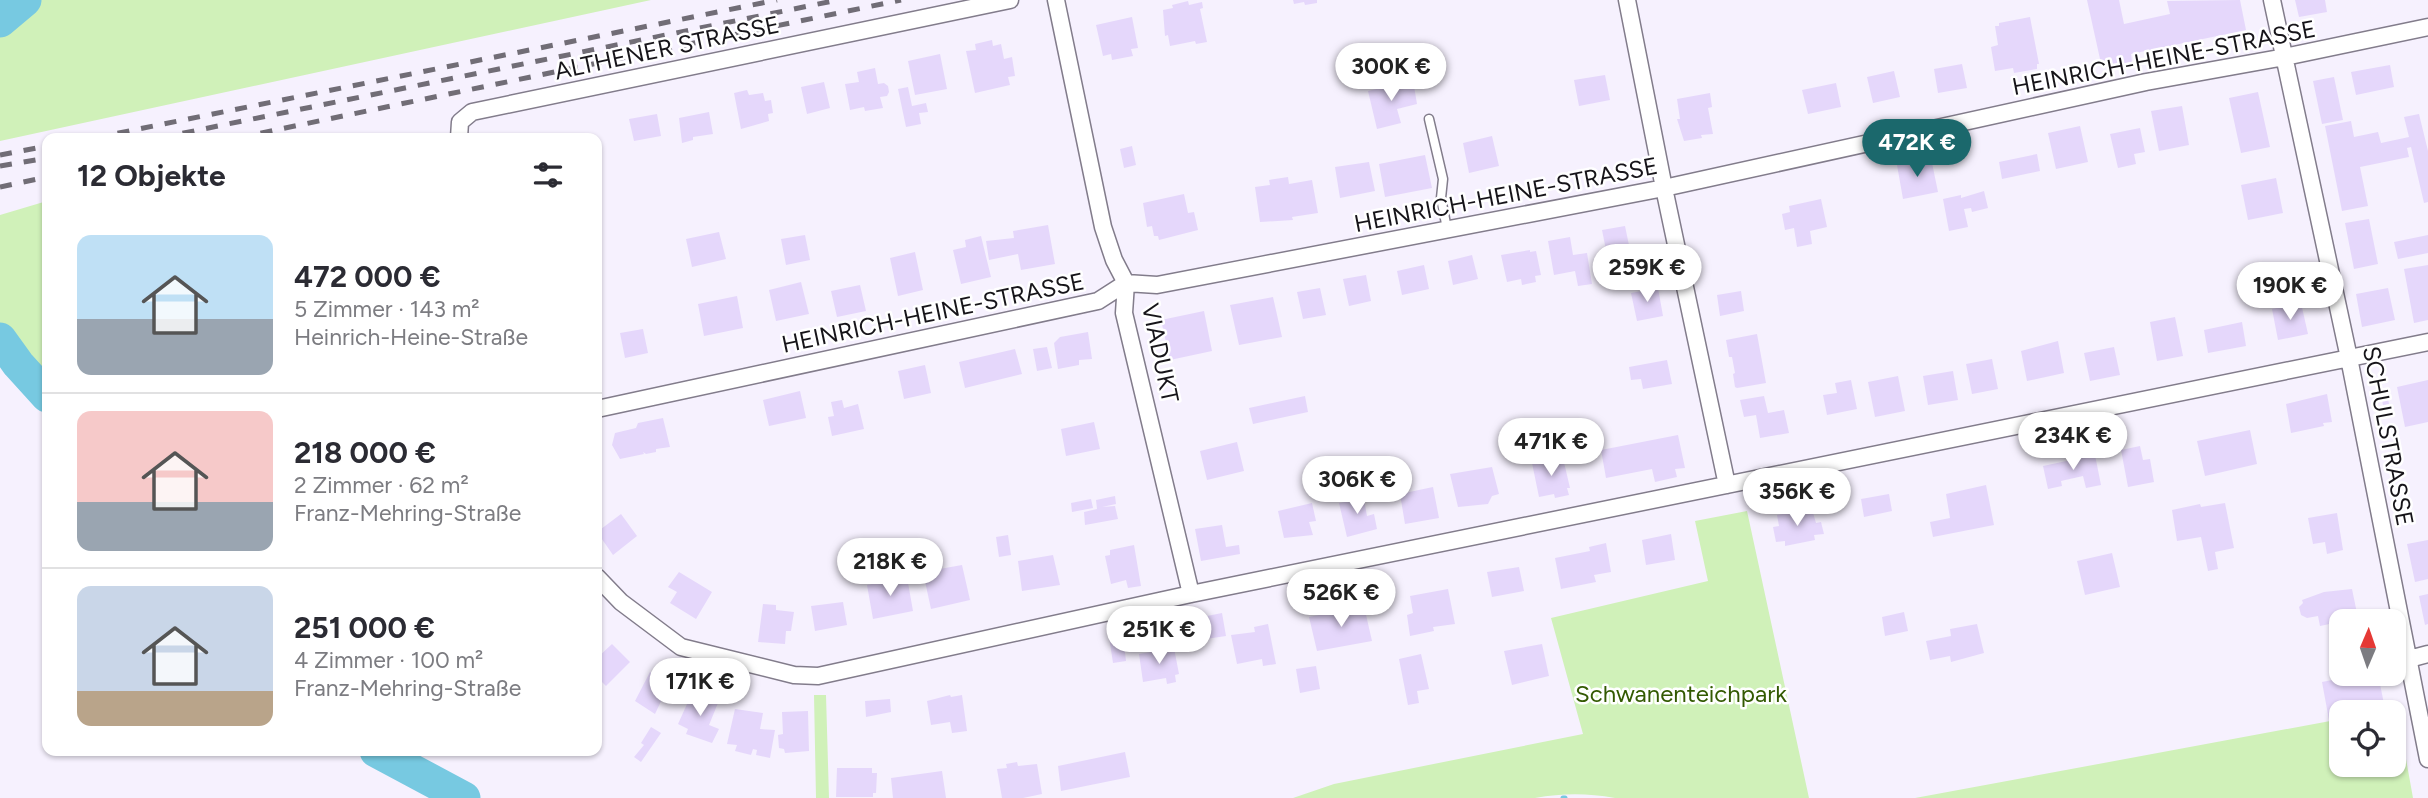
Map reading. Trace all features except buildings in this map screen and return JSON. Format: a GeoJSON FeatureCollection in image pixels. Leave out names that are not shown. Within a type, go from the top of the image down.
{"type":"FeatureCollection","features":[{"type":"Feature","properties":{"kind":"street","name":"ALTHENER STRASSE"},"geometry":{"type":"LineString","coordinates":[[460,130],[472,111],[1010,0]]}},
{"type":"Feature","properties":{"kind":"street"},"geometry":{"type":"LineString","coordinates":[[1627,0],[1727,485]]}},
{"type":"Feature","properties":{"kind":"street","name":"SCHULSTRASSE"},"geometry":{"type":"LineString","coordinates":[[2272,0],[2349,358],[2428,760]]}},
{"type":"Feature","properties":{"kind":"street","name":"VIADUKT"},"geometry":{"type":"LineString","coordinates":[[1058,8],[1103,227],[1114,260],[1126,283],[1124,313],[1191,594]]}},
{"type":"Feature","properties":{"kind":"street","name":"HEINRICH-HEINE-STRASSE"},"geometry":{"type":"LineString","coordinates":[[602,408],[1098,301],[1126,283],[1157,285],[1664,188],[2146,82],[2428,27]]}},
{"type":"Feature","properties":{"kind":"street"},"geometry":{"type":"LineString","coordinates":[[602,582],[621,602],[681,647],[793,675],[818,676],[1191,594],[2428,342]]}},
{"type":"Feature","properties":{"kind":"street"},"geometry":{"type":"LineString","coordinates":[[2409,659],[2428,654]]}},
{"type":"Feature","properties":{"kind":"lane"},"geometry":{"type":"LineString","coordinates":[[1429,118],[1443,179],[1441,198],[1447,229]]}},
{"type":"Feature","properties":{"kind":"green space"},"geometry":{"type":"Polygon","coordinates":[[[37,0],[651,0],[0,141],[0,33],[37,0]]]}},
{"type":"Feature","properties":{"kind":"green space"},"geometry":{"type":"Polygon","coordinates":[[[42,202],[42,382],[20,358],[0,328],[0,215],[42,202]]]}},
{"type":"Feature","properties":{"kind":"green space","name":"Schwanenteichpark"},"geometry":{"type":"Polygon","coordinates":[[[1747,511],[1809,798],[1615,798],[1575,794],[1535,798],[1293,798],[1334,784],[1583,734],[1551,618],[1708,581],[1695,521],[1747,511]]]}},
{"type":"Feature","properties":{"kind":"green space"},"geometry":{"type":"Polygon","coordinates":[[[814,695],[826,695],[829,798],[816,798],[814,695]]]}},
{"type":"Feature","properties":{"kind":"green space"},"geometry":{"type":"Polygon","coordinates":[[[2329,721],[2329,777],[2406,777],[2406,759],[2413,798],[1915,798],[2329,721]]]}},
{"type":"Feature","properties":{"kind":"waterway"},"geometry":{"type":"LineString","coordinates":[[0,21],[25,0]]}},
{"type":"Feature","properties":{"kind":"waterway"},"geometry":{"type":"LineString","coordinates":[[0,339],[42,390]]}},
{"type":"Feature","properties":{"kind":"waterway"},"geometry":{"type":"LineString","coordinates":[[385,756],[464,798]]}},
{"type":"Feature","properties":{"kind":"railway"},"geometry":{"type":"LineString","coordinates":[[119,133],[777,0]]}},
{"type":"Feature","properties":{"kind":"railway"},"geometry":{"type":"LineString","coordinates":[[184,133],[838,0]]}},
{"type":"Feature","properties":{"kind":"railway"},"geometry":{"type":"LineString","coordinates":[[261,133],[901,0]]}},
{"type":"Feature","properties":{"kind":"railway"},"geometry":{"type":"LineString","coordinates":[[0,155],[42,147]]}},
{"type":"Feature","properties":{"kind":"railway"},"geometry":{"type":"LineString","coordinates":[[0,166],[42,159]]}},
{"type":"Feature","properties":{"kind":"railway"},"geometry":{"type":"LineString","coordinates":[[0,187],[42,178]]}}]}
